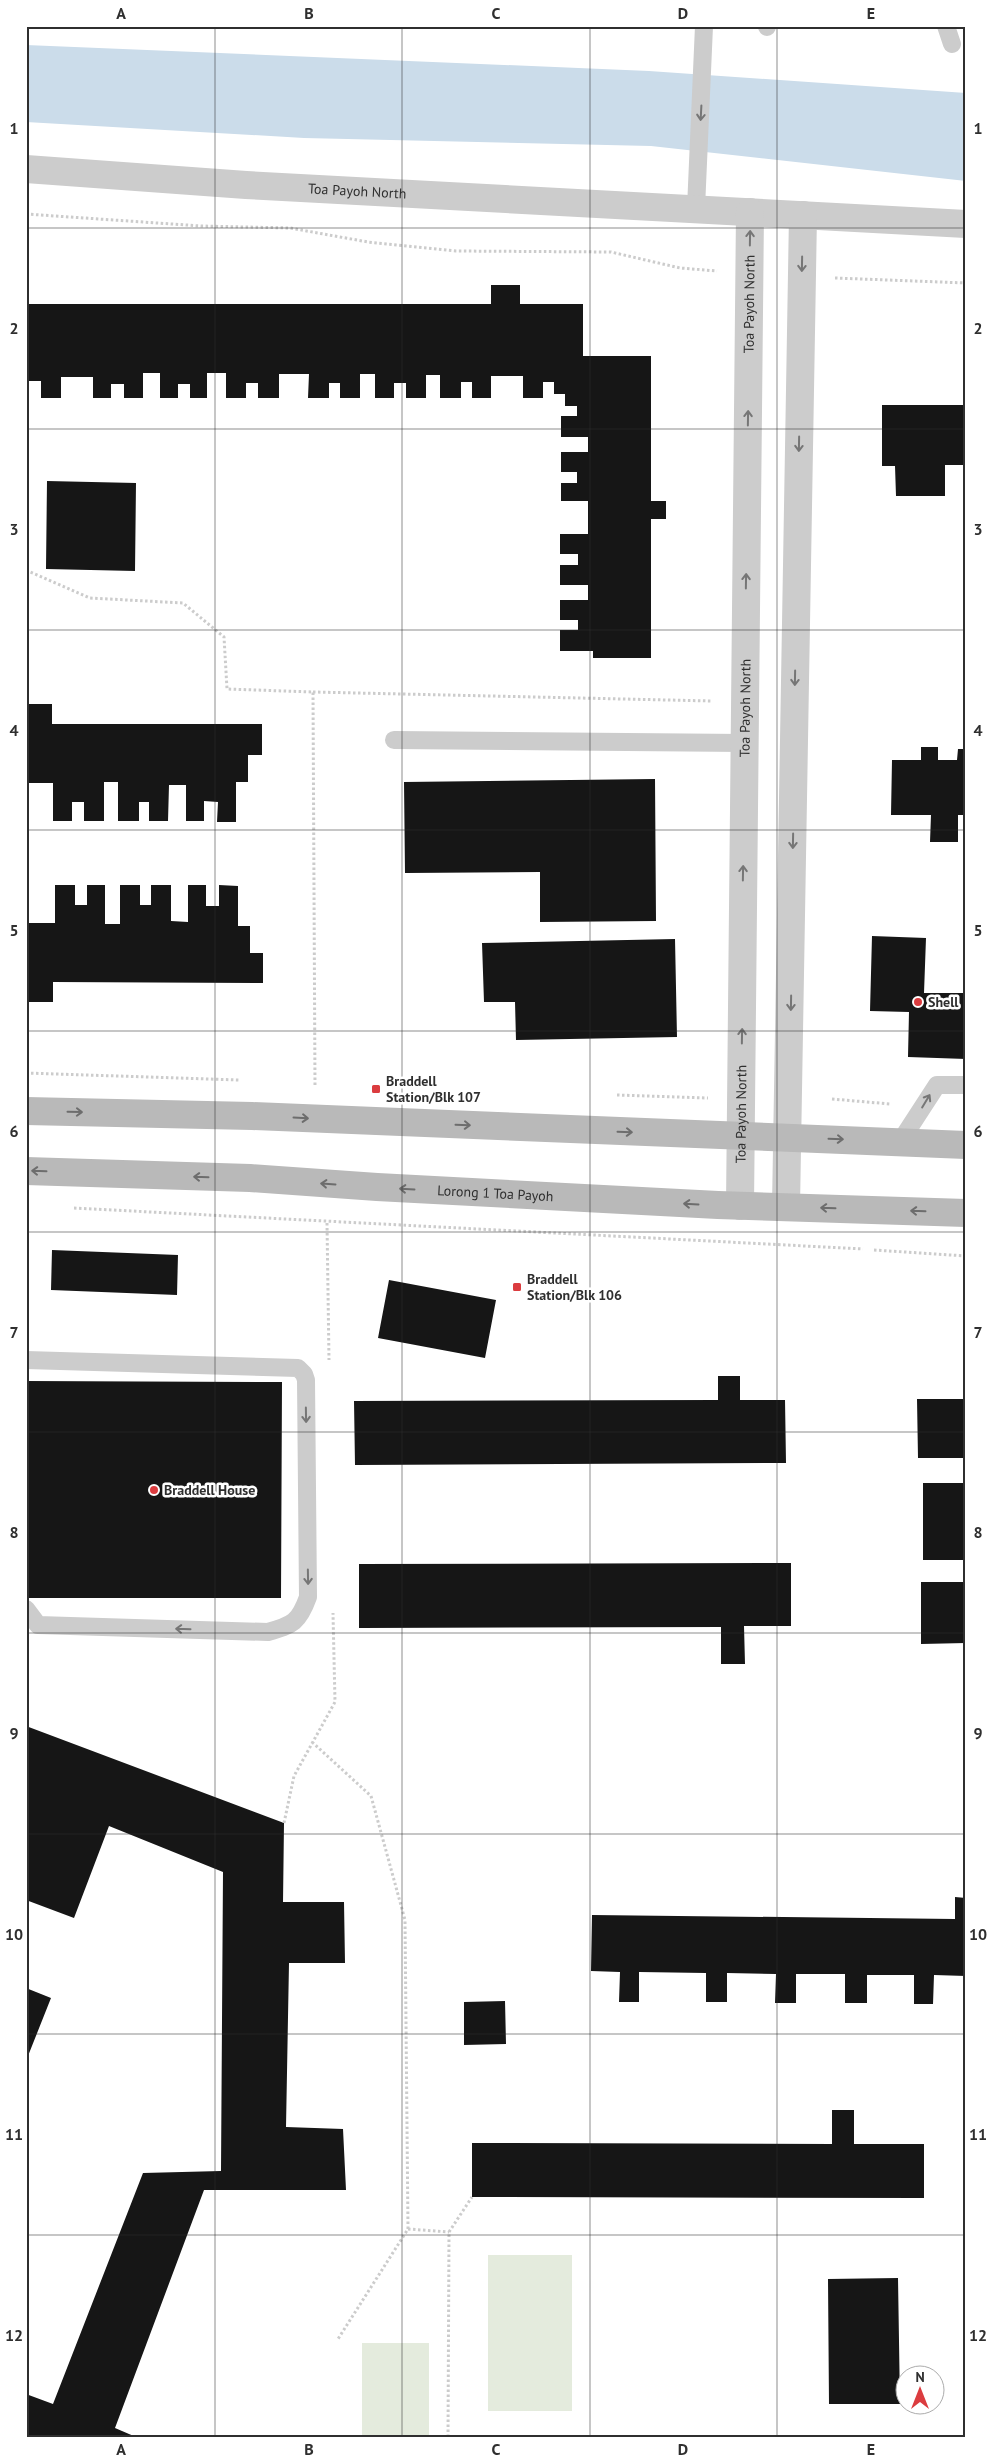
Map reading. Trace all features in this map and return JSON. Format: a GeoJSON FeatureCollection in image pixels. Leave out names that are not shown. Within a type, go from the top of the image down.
{"type":"FeatureCollection","features":[{"type":"Feature","properties":{"kind":"main road"},"geometry":{"type":"LineString","coordinates":[[26,1112],[314,1119],[966,1145]]}},
{"type":"Feature","properties":{"kind":"main road","name":"Lorong 1 Toa Payoh"},"geometry":{"type":"LineString","coordinates":[[26,1171],[250,1178],[396,1188],[740,1206],[966,1213]]}},
{"type":"Feature","properties":{"kind":"street","name":"Toa Payoh North"},"geometry":{"type":"LineString","coordinates":[[26,169],[246,185],[697,196],[750,212],[966,224]]}},
{"type":"Feature","properties":{"kind":"street","name":"Toa Payoh North"},"geometry":{"type":"LineString","coordinates":[[740,1206],[750,212]]}},
{"type":"Feature","properties":{"kind":"street"},"geometry":{"type":"LineString","coordinates":[[786,1207],[803,215]]}},
{"type":"Feature","properties":{"kind":"lane"},"geometry":{"type":"LineString","coordinates":[[697,196],[704,64],[704,26]]}},
{"type":"Feature","properties":{"kind":"lane"},"geometry":{"type":"LineString","coordinates":[[946,26],[952,44]]}},
{"type":"Feature","properties":{"kind":"lane"},"geometry":{"type":"LineString","coordinates":[[394,740],[745,743]]}},
{"type":"Feature","properties":{"kind":"lane"},"geometry":{"type":"LineString","coordinates":[[900,1142],[937,1085],[966,1085]]}},
{"type":"Feature","properties":{"kind":"lane"},"geometry":{"type":"LineString","coordinates":[[26,1360],[298,1368],[304,1374],[306,1380],[308,1597],[301,1615],[288,1627],[268,1632],[38,1625],[26,1609]]}},
{"type":"Feature","properties":{"kind":"path"},"geometry":{"type":"LineString","coordinates":[[26,214],[201,226],[290,228],[368,242],[456,251],[611,252],[680,268],[750,274]]}},
{"type":"Feature","properties":{"kind":"path"},"geometry":{"type":"LineString","coordinates":[[802,277],[966,283]]}},
{"type":"Feature","properties":{"kind":"path"},"geometry":{"type":"LineString","coordinates":[[26,570],[90,598],[183,603],[224,637],[227,690],[745,702]]}},
{"type":"Feature","properties":{"kind":"path"},"geometry":{"type":"LineString","coordinates":[[313,692],[314,1119]]}},
{"type":"Feature","properties":{"kind":"path"},"geometry":{"type":"LineString","coordinates":[[72,1208],[863,1249]]}},
{"type":"Feature","properties":{"kind":"path"},"geometry":{"type":"LineString","coordinates":[[874,1250],[966,1256]]}},
{"type":"Feature","properties":{"kind":"path"},"geometry":{"type":"LineString","coordinates":[[312,1742],[371,1796],[404,1920],[408,2229],[338,2339]]}},
{"type":"Feature","properties":{"kind":"path"},"geometry":{"type":"LineString","coordinates":[[448,2437],[449,2232],[472,2197]]}},
{"type":"Feature","properties":{"kind":"path"},"geometry":{"type":"LineString","coordinates":[[408,2229],[449,2232]]}},
{"type":"Feature","properties":{"kind":"shaded area"},"geometry":{"type":"Polygon","coordinates":[[[488,2255],[572,2255],[572,2411],[488,2411],[488,2255]]]}},
{"type":"Feature","properties":{"kind":"shaded area"},"geometry":{"type":"Polygon","coordinates":[[[362,2343],[429,2343],[429,2437],[362,2437],[362,2343]]]}},
{"type":"Feature","properties":{"kind":"water"},"geometry":{"type":"Polygon","coordinates":[[[26,45],[649,71],[966,93],[966,181],[651,146],[304,138],[26,122],[26,45]]]}},
{"type":"Feature","properties":{"kind":"building"},"geometry":{"type":"Polygon","coordinates":[[[491,285],[520,285],[520,304],[583,304],[583,356],[651,356],[651,501],[666,501],[666,519],[651,519],[651,658],[593,658],[593,651],[560,651],[560,630],[578,630],[578,620],[560,620],[560,600],[588,600],[588,585],[560,585],[560,565],[578,565],[578,554],[560,554],[560,534],[588,534],[588,501],[561,501],[561,483],[577,483],[577,472],[561,472],[561,452],[588,452],[588,437],[561,437],[561,416],[577,416],[577,406],[565,406],[565,394],[554,394],[554,382],[543,382],[543,398],[523,398],[523,376],[491,376],[491,398],[472,398],[472,382],[461,382],[461,398],[440,398],[440,375],[426,375],[426,398],[406,398],[406,383],[394,383],[394,398],[375,398],[375,374],[360,374],[360,398],[340,398],[340,383],[329,383],[329,398],[308,398],[309,374],[279,374],[279,398],[258,398],[258,383],[246,383],[246,398],[226,398],[226,373],[207,373],[207,398],[190,398],[190,384],[178,384],[178,398],[160,398],[160,373],[143,373],[143,398],[124,398],[124,384],[111,384],[111,398],[93,398],[93,377],[61,377],[61,398],[41,398],[41,381],[29,381],[29,398],[26,398],[26,304],[491,304],[491,285]]]}},
{"type":"Feature","properties":{"kind":"building"},"geometry":{"type":"Polygon","coordinates":[[[882,405],[966,405],[966,496],[963,496],[963,465],[945,465],[945,496],[896,496],[895,466],[882,466],[882,405]]]}},
{"type":"Feature","properties":{"kind":"building"},"geometry":{"type":"Polygon","coordinates":[[[47,481],[136,483],[135,571],[46,569],[47,481]]]}},
{"type":"Feature","properties":{"kind":"building"},"geometry":{"type":"Polygon","coordinates":[[[26,704],[52,704],[52,724],[262,724],[262,755],[248,755],[248,782],[236,782],[236,822],[217,822],[218,802],[204,801],[204,821],[186,821],[186,785],[169,785],[168,821],[149,821],[149,802],[139,802],[139,821],[118,821],[118,782],[104,782],[104,821],[84,821],[84,802],[72,802],[72,821],[53,821],[53,783],[26,783],[26,704]]]}},
{"type":"Feature","properties":{"kind":"building"},"geometry":{"type":"Polygon","coordinates":[[[921,747],[938,747],[938,760],[957,760],[958,749],[966,749],[966,815],[958,815],[958,842],[930,842],[931,815],[891,815],[892,760],[921,760],[921,747]]]}},
{"type":"Feature","properties":{"kind":"building"},"geometry":{"type":"Polygon","coordinates":[[[655,779],[656,921],[540,922],[540,872],[405,873],[404,782],[655,779]]]}},
{"type":"Feature","properties":{"kind":"building"},"geometry":{"type":"Polygon","coordinates":[[[55,885],[75,885],[75,905],[87,905],[87,885],[105,885],[105,924],[120,924],[120,885],[140,885],[140,905],[151,905],[151,885],[171,885],[171,921],[188,922],[188,885],[206,885],[206,906],[219,906],[219,885],[238,886],[238,926],[250,926],[250,953],[263,953],[263,983],[53,982],[53,1002],[26,1002],[26,923],[55,923],[55,885]]]}},
{"type":"Feature","properties":{"kind":"building","name":"Shell"},"geometry":{"type":"Polygon","coordinates":[[[872,936],[926,938],[924,993],[966,993],[966,1059],[908,1057],[909,1012],[870,1011],[872,936]]]}},
{"type":"Feature","properties":{"kind":"building"},"geometry":{"type":"Polygon","coordinates":[[[675,939],[677,1037],[516,1040],[515,1002],[484,1002],[482,943],[675,939]]]}},
{"type":"Feature","properties":{"kind":"building"},"geometry":{"type":"Polygon","coordinates":[[[52,1250],[178,1255],[177,1295],[51,1290],[52,1250]]]}},
{"type":"Feature","properties":{"kind":"building"},"geometry":{"type":"Polygon","coordinates":[[[389,1280],[496,1300],[485,1358],[378,1338],[389,1280]]]}},
{"type":"Feature","properties":{"kind":"building"},"geometry":{"type":"Polygon","coordinates":[[[718,1376],[740,1376],[740,1400],[785,1400],[786,1463],[355,1465],[354,1401],[718,1400],[718,1376]]]}},
{"type":"Feature","properties":{"kind":"building","name":"Braddell House"},"geometry":{"type":"Polygon","coordinates":[[[26,1381],[282,1382],[281,1598],[26,1598],[26,1381]]]}},
{"type":"Feature","properties":{"kind":"building"},"geometry":{"type":"Polygon","coordinates":[[[917,1399],[966,1399],[966,1458],[918,1458],[917,1399]]]}},
{"type":"Feature","properties":{"kind":"building"},"geometry":{"type":"Polygon","coordinates":[[[923,1483],[966,1483],[966,1560],[923,1560],[923,1483]]]}},
{"type":"Feature","properties":{"kind":"building"},"geometry":{"type":"Polygon","coordinates":[[[791,1563],[791,1626],[744,1626],[745,1664],[721,1664],[721,1627],[359,1628],[359,1564],[791,1563]]]}},
{"type":"Feature","properties":{"kind":"building"},"geometry":{"type":"Polygon","coordinates":[[[921,1582],[966,1582],[966,1643],[921,1644],[921,1582]]]}},
{"type":"Feature","properties":{"kind":"building"},"geometry":{"type":"Polygon","coordinates":[[[26,1726],[284,1823],[283,1902],[344,1902],[345,1963],[289,1963],[286,2127],[343,2129],[346,2190],[204,2190],[115,2428],[136,2437],[26,2437],[26,2394],[53,2404],[143,2173],[221,2171],[223,1872],[109,1826],[74,1918],[26,1900],[26,1726]]]}},
{"type":"Feature","properties":{"kind":"building"},"geometry":{"type":"Polygon","coordinates":[[[955,1897],[966,1898],[966,1976],[934,1975],[933,2004],[914,2004],[914,1975],[867,1975],[867,2003],[845,2003],[845,1974],[796,1974],[796,2003],[775,2003],[776,1974],[727,1973],[727,2002],[706,2002],[706,1973],[639,1972],[639,2002],[619,2002],[620,1972],[591,1971],[592,1915],[955,1919],[955,1897]]]}},
{"type":"Feature","properties":{"kind":"building"},"geometry":{"type":"Polygon","coordinates":[[[26,1988],[51,1998],[26,2061],[26,1988]]]}},
{"type":"Feature","properties":{"kind":"building"},"geometry":{"type":"Polygon","coordinates":[[[505,2001],[506,2044],[464,2045],[464,2002],[505,2001]]]}},
{"type":"Feature","properties":{"kind":"building"},"geometry":{"type":"Polygon","coordinates":[[[832,2110],[854,2110],[854,2144],[924,2144],[924,2198],[472,2197],[472,2143],[832,2144],[832,2110]]]}},
{"type":"Feature","properties":{"kind":"building"},"geometry":{"type":"Polygon","coordinates":[[[898,2278],[899,2366],[894,2366],[894,2404],[829,2404],[828,2279],[898,2278]]]}},
{"type":"Feature","properties":{"kind":"place","name":"Shell"},"geometry":{"type":"Point","coordinates":[918,1002]}},
{"type":"Feature","properties":{"kind":"place","name":"Braddell Station/Blk 107"},"geometry":{"type":"Point","coordinates":[376,1089]}},
{"type":"Feature","properties":{"kind":"place","name":"Braddell Station/Blk 106"},"geometry":{"type":"Point","coordinates":[517,1287]}},
{"type":"Feature","properties":{"kind":"place","name":"Braddell House"},"geometry":{"type":"Point","coordinates":[154,1490]}}]}
